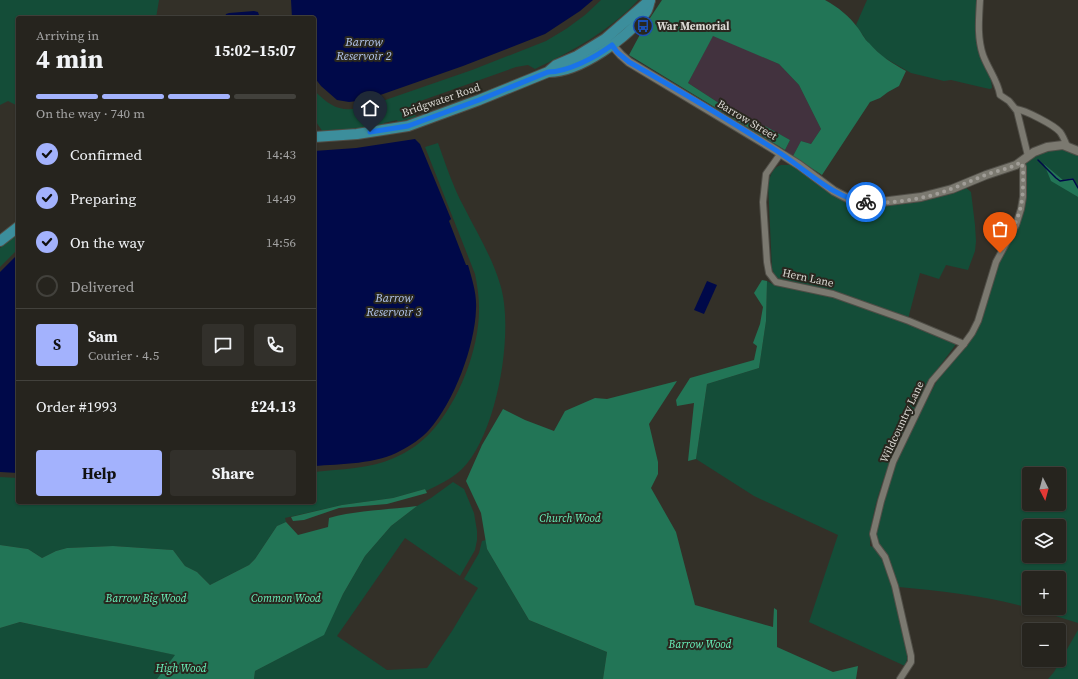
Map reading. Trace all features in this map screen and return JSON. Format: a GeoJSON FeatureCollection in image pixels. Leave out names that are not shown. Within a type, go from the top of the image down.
{"type":"FeatureCollection","features":[{"type":"Feature","properties":{"kind":"highway","name":"Bridgwater Road"},"geometry":{"type":"LineString","coordinates":[[316,137],[356,134],[408,126],[479,100],[548,72],[556,65],[588,49],[613,32],[647,2]]}},
{"type":"Feature","properties":{"kind":"highway","name":"Bridgwater Road"},"geometry":{"type":"LineString","coordinates":[[548,72],[558,72],[586,61],[612,45],[632,28],[647,11],[647,2]]}},
{"type":"Feature","properties":{"kind":"highway"},"geometry":{"type":"LineString","coordinates":[[588,49],[594,42],[612,30],[635,10],[647,2]]}},
{"type":"Feature","properties":{"kind":"highway"},"geometry":{"type":"LineString","coordinates":[[588,49],[605,43],[612,45],[613,32]]}},
{"type":"Feature","properties":{"kind":"highway"},"geometry":{"type":"LineString","coordinates":[[0,241],[16,229]]}},
{"type":"Feature","properties":{"kind":"main road","name":"Barrow Street"},"geometry":{"type":"LineString","coordinates":[[612,45],[617,52],[629,62],[781,153],[834,191],[853,201],[871,202],[904,200],[943,192],[1016,165],[1040,149],[1053,145],[1067,146],[1078,151]]}},
{"type":"Feature","properties":{"kind":"street"},"geometry":{"type":"LineString","coordinates":[[980,0],[979,33],[984,56],[999,88],[1000,95],[1009,101],[1016,109],[1028,156]]}},
{"type":"Feature","properties":{"kind":"street"},"geometry":{"type":"LineString","coordinates":[[1016,109],[1027,111],[1059,131],[1067,146]]}},
{"type":"Feature","properties":{"kind":"street","name":"Hern Lane"},"geometry":{"type":"LineString","coordinates":[[781,153],[766,174],[763,202],[767,262],[769,273],[776,282],[833,294],[909,321],[964,344]]}},
{"type":"Feature","properties":{"kind":"street","name":"Wildcountry Lane"},"geometry":{"type":"LineString","coordinates":[[900,679],[910,662],[911,656],[896,586],[885,557],[876,545],[873,534],[881,501],[894,462],[932,381],[964,344],[978,321],[996,262],[1016,225],[1021,209],[1023,197],[1023,167],[1021,162]]}},
{"type":"Feature","properties":{"kind":"shaded area"},"geometry":{"type":"Polygon","coordinates":[[[713,35],[779,64],[799,85],[821,129],[811,144],[801,141],[793,156],[785,150],[790,140],[765,127],[762,131],[688,83],[713,35]]]}},
{"type":"Feature","properties":{"kind":"green space"},"geometry":{"type":"Polygon","coordinates":[[[0,0],[159,0],[156,16],[16,16],[16,105],[8,101],[0,105],[0,0]]]}},
{"type":"Feature","properties":{"kind":"green space"},"geometry":{"type":"Polygon","coordinates":[[[601,0],[638,0],[603,31],[563,55],[535,69],[528,65],[516,67],[412,104],[416,117],[398,122],[397,120],[384,123],[384,125],[323,132],[316,122],[316,92],[327,102],[338,108],[352,109],[368,106],[472,70],[546,41],[585,15],[601,0]]]}},
{"type":"Feature","properties":{"kind":"green space"},"geometry":{"type":"Polygon","coordinates":[[[662,0],[825,0],[847,16],[877,51],[906,71],[899,86],[880,98],[870,102],[822,175],[793,156],[801,141],[811,144],[821,129],[799,85],[779,64],[713,36],[688,83],[762,131],[765,126],[790,140],[785,150],[629,55],[644,27],[662,0]]]}},
{"type":"Feature","properties":{"kind":"green space"},"geometry":{"type":"Polygon","coordinates":[[[867,0],[977,0],[976,42],[991,79],[992,88],[990,89],[951,80],[944,81],[911,73],[883,57],[868,43],[856,25],[867,0]]]}},
{"type":"Feature","properties":{"kind":"green space"},"geometry":{"type":"Polygon","coordinates":[[[438,143],[456,192],[493,264],[500,284],[504,304],[504,354],[500,381],[493,408],[485,432],[474,453],[458,473],[426,491],[425,489],[393,498],[342,505],[285,518],[286,522],[277,526],[255,559],[249,565],[210,585],[197,572],[185,566],[173,550],[113,546],[67,548],[56,551],[42,558],[28,549],[0,545],[0,477],[16,478],[16,504],[316,504],[316,472],[355,468],[384,462],[404,453],[423,440],[441,420],[459,390],[472,356],[476,339],[479,307],[475,274],[425,147],[438,143]]]}},
{"type":"Feature","properties":{"kind":"green space"},"geometry":{"type":"Polygon","coordinates":[[[1059,147],[1078,153],[1078,188],[1073,178],[1063,180],[1045,165],[1067,190],[1078,197],[1078,623],[1052,615],[1066,615],[1066,571],[1022,571],[1022,606],[965,594],[899,587],[891,565],[879,544],[876,535],[882,501],[896,462],[910,432],[940,375],[974,333],[1001,257],[1017,225],[1026,162],[1034,155],[1059,147]]]}},
{"type":"Feature","properties":{"kind":"green space"},"geometry":{"type":"Polygon","coordinates":[[[1044,164],[1063,180],[1073,178],[1078,188],[1078,197],[1051,181],[1044,164]]]}},
{"type":"Feature","properties":{"kind":"green space"},"geometry":{"type":"Polygon","coordinates":[[[781,165],[790,165],[795,167],[866,205],[964,186],[971,192],[976,241],[975,251],[968,270],[946,265],[939,279],[920,273],[908,319],[835,291],[776,278],[772,269],[768,183],[774,170],[781,165]]]}},
{"type":"Feature","properties":{"kind":"green space"},"geometry":{"type":"Polygon","coordinates":[[[16,235],[16,251],[0,267],[0,248],[16,235]]]}},
{"type":"Feature","properties":{"kind":"green space"},"geometry":{"type":"Polygon","coordinates":[[[762,280],[767,281],[766,321],[759,368],[707,384],[696,459],[688,461],[694,403],[677,406],[676,400],[690,378],[754,360],[757,346],[753,343],[760,324],[763,307],[754,293],[762,280]]]}},
{"type":"Feature","properties":{"kind":"green space"},"geometry":{"type":"Polygon","coordinates":[[[767,281],[776,286],[805,289],[831,295],[857,306],[866,307],[942,336],[956,344],[929,382],[892,458],[879,493],[871,529],[870,546],[876,548],[880,553],[892,583],[908,656],[905,666],[809,622],[838,535],[754,496],[696,459],[707,384],[759,368],[766,321],[767,281]]]}},
{"type":"Feature","properties":{"kind":"green space","name":"Church Wood"},"geometry":{"type":"Polygon","coordinates":[[[677,381],[649,424],[658,462],[658,474],[651,488],[676,532],[695,605],[773,627],[774,608],[777,610],[777,647],[833,672],[858,666],[856,679],[603,679],[607,652],[529,620],[487,549],[481,513],[466,481],[482,445],[503,409],[525,420],[554,431],[565,411],[595,398],[607,399],[677,381]]]}},
{"type":"Feature","properties":{"kind":"green space"},"geometry":{"type":"Polygon","coordinates":[[[453,482],[464,489],[474,513],[477,531],[475,550],[460,576],[405,538],[337,636],[387,670],[427,668],[478,588],[464,579],[479,553],[482,541],[486,540],[487,549],[529,620],[607,652],[603,679],[254,679],[255,671],[323,635],[343,594],[365,556],[391,526],[417,506],[453,482]]]}},
{"type":"Feature","properties":{"kind":"green space"},"geometry":{"type":"Polygon","coordinates":[[[425,489],[427,493],[387,504],[339,508],[304,520],[293,521],[291,517],[342,505],[393,498],[425,489]]]}},
{"type":"Feature","properties":{"kind":"green space"},"geometry":{"type":"Polygon","coordinates":[[[417,506],[391,526],[365,556],[343,594],[324,635],[255,671],[254,679],[157,679],[175,655],[20,622],[0,628],[0,545],[28,549],[42,558],[56,551],[67,548],[113,546],[173,550],[185,566],[197,572],[210,585],[249,565],[255,559],[277,526],[286,522],[298,535],[328,527],[329,518],[340,515],[417,506]]]}},
{"type":"Feature","properties":{"kind":"green space"},"geometry":{"type":"Polygon","coordinates":[[[20,622],[176,655],[157,679],[0,679],[0,628],[20,622]]]}},
{"type":"Feature","properties":{"kind":"green space"},"geometry":{"type":"Polygon","coordinates":[[[1078,630],[1078,679],[1048,679],[1057,667],[1066,667],[1066,651],[1078,630]]]}},
{"type":"Feature","properties":{"kind":"water","name":"Barrow Reservoir 2"},"geometry":{"type":"Polygon","coordinates":[[[291,0],[593,0],[580,11],[545,34],[463,66],[366,100],[349,102],[337,100],[316,80],[316,16],[292,16],[291,0]]]}},
{"type":"Feature","properties":{"kind":"water"},"geometry":{"type":"Polygon","coordinates":[[[254,11],[258,12],[259,16],[225,16],[229,13],[254,11]]]}},
{"type":"Feature","properties":{"kind":"water","name":"Barrow Reservoir 3"},"geometry":{"type":"Polygon","coordinates":[[[415,139],[420,144],[451,219],[449,221],[466,265],[468,265],[473,281],[476,298],[475,324],[472,340],[462,373],[455,389],[438,418],[423,436],[408,447],[381,459],[358,463],[316,466],[316,151],[356,148],[415,139]]]}},
{"type":"Feature","properties":{"kind":"water"},"geometry":{"type":"Polygon","coordinates":[[[16,256],[16,473],[0,472],[0,272],[16,256]]]}},
{"type":"Feature","properties":{"kind":"water"},"geometry":{"type":"Polygon","coordinates":[[[707,281],[717,285],[704,314],[694,310],[707,281]]]}},
{"type":"Feature","properties":{"kind":"waterway"},"geometry":{"type":"LineString","coordinates":[[1038,160],[1060,181],[1073,179],[1078,188]]}},
{"type":"Feature","properties":{"kind":"way so far"},"geometry":{"type":"LineString","coordinates":[[866,202],[904,200],[943,192],[986,175],[1010,168],[1021,162],[1023,167],[1023,197],[1021,209],[1016,225],[1000,253]]}},
{"type":"Feature","properties":{"kind":"place","name":"War Memorial"},"geometry":{"type":"Point","coordinates":[643,26]}},
{"type":"Feature","properties":{"kind":"route"},"geometry":{"type":"LineString","coordinates":[[370,132],[408,126],[479,100],[548,72],[558,72],[586,61],[612,45],[621,56],[629,62],[781,153],[834,191],[853,201],[866,202]]}},
{"type":"Feature","properties":{"kind":"park label","name":"Barrow Big Wood"},"geometry":{"type":"Point","coordinates":[146,598]}},
{"type":"Feature","properties":{"kind":"park label","name":"Common Wood"},"geometry":{"type":"Point","coordinates":[286,598]}},
{"type":"Feature","properties":{"kind":"park label","name":"Barrow Wood"},"geometry":{"type":"Point","coordinates":[700,644]}},
{"type":"Feature","properties":{"kind":"park label","name":"High Wood"},"geometry":{"type":"Point","coordinates":[181,668]}}]}
